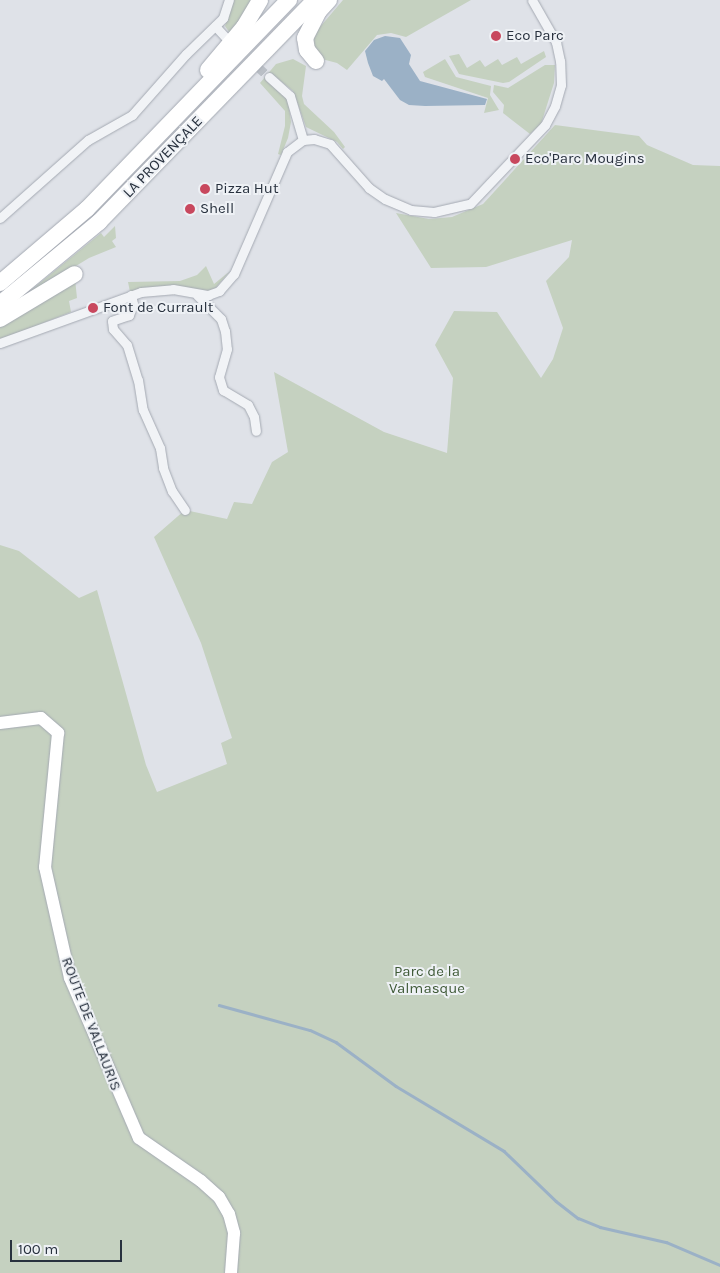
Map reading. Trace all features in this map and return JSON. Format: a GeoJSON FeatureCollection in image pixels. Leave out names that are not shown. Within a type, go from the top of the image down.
{"type":"FeatureCollection","features":[{"type":"Feature","properties":{"kind":"highway"},"geometry":{"type":"LineString","coordinates":[[115,181],[165,117],[244,27],[260,0]]}},
{"type":"Feature","properties":{"kind":"highway","name":"LA PROVENÇALE"},"geometry":{"type":"LineString","coordinates":[[0,283],[115,181],[290,0]]}},
{"type":"Feature","properties":{"kind":"highway"},"geometry":{"type":"LineString","coordinates":[[316,61],[307,50],[305,38],[321,4]]}},
{"type":"Feature","properties":{"kind":"highway"},"geometry":{"type":"LineString","coordinates":[[265,74],[321,4]]}},
{"type":"Feature","properties":{"kind":"highway","name":"LA PROVENÇALE"},"geometry":{"type":"LineString","coordinates":[[0,304],[99,222],[321,4]]}},
{"type":"Feature","properties":{"kind":"highway"},"geometry":{"type":"LineString","coordinates":[[0,319],[74,274]]}},
{"type":"Feature","properties":{"kind":"main road","name":"ROUTE DE VALLAURIS"},"geometry":{"type":"LineString","coordinates":[[0,722],[41,718],[58,733],[45,867],[70,978],[139,1138],[201,1181],[218,1196],[229,1214],[234,1232],[231,1273]]}},
{"type":"Feature","properties":{"kind":"street"},"geometry":{"type":"LineString","coordinates":[[0,218],[88,140],[132,115],[226,14],[229,0]]}},
{"type":"Feature","properties":{"kind":"street"},"geometry":{"type":"LineString","coordinates":[[0,343],[130,295],[158,289],[197,295],[219,291],[234,274],[287,152],[303,140],[314,139],[330,144],[369,188],[384,200],[410,210],[434,212],[470,204],[545,125],[557,99],[561,84],[556,42],[532,0]]}},
{"type":"Feature","properties":{"kind":"street"},"geometry":{"type":"LineString","coordinates":[[215,26],[226,38]]}},
{"type":"Feature","properties":{"kind":"street"},"geometry":{"type":"LineString","coordinates":[[265,74],[290,96],[303,140]]}},
{"type":"Feature","properties":{"kind":"street"},"geometry":{"type":"LineString","coordinates":[[130,295],[133,304],[129,314],[117,317],[112,321],[113,329],[130,352],[142,410],[160,448],[162,468],[172,491],[185,510]]}},
{"type":"Feature","properties":{"kind":"street"},"geometry":{"type":"LineString","coordinates":[[197,295],[221,318],[225,332],[227,349],[219,377],[223,390],[248,405],[254,417],[256,431]]}},
{"type":"Feature","properties":{"kind":"green space"},"geometry":{"type":"Polygon","coordinates":[[[234,0],[256,0],[232,36],[225,26],[234,0]]]}},
{"type":"Feature","properties":{"kind":"green space"},"geometry":{"type":"Polygon","coordinates":[[[343,0],[471,0],[406,37],[391,33],[377,35],[347,70],[337,63],[318,58],[308,41],[343,0]]]}},
{"type":"Feature","properties":{"kind":"green space"},"geometry":{"type":"Polygon","coordinates":[[[544,51],[546,57],[509,82],[503,83],[459,74],[449,56],[459,54],[467,68],[480,60],[485,67],[498,59],[502,65],[517,57],[521,64],[544,51]]]}},
{"type":"Feature","properties":{"kind":"green space"},"geometry":{"type":"Polygon","coordinates":[[[293,59],[306,66],[302,96],[304,104],[334,132],[345,147],[343,149],[337,142],[306,127],[293,91],[272,74],[267,81],[288,100],[291,122],[288,138],[281,155],[278,154],[285,126],[285,111],[260,83],[276,64],[293,59]]]}},
{"type":"Feature","properties":{"kind":"green space"},"geometry":{"type":"Polygon","coordinates":[[[445,59],[456,77],[491,86],[490,95],[499,110],[484,113],[488,98],[425,77],[423,72],[445,59]]]}},
{"type":"Feature","properties":{"kind":"green space"},"geometry":{"type":"Polygon","coordinates":[[[545,65],[555,65],[554,83],[541,124],[530,134],[503,113],[504,105],[493,92],[494,85],[508,88],[545,65]]]}},
{"type":"Feature","properties":{"kind":"green space","name":"Parc de la Valmasque"},"geometry":{"type":"Polygon","coordinates":[[[555,125],[639,136],[647,145],[693,165],[720,166],[720,1273],[0,1273],[0,545],[19,551],[79,598],[97,590],[146,765],[157,792],[227,764],[221,743],[232,738],[201,643],[154,537],[185,510],[227,519],[234,502],[252,504],[272,462],[288,452],[274,372],[384,432],[447,453],[453,378],[435,345],[454,311],[497,312],[541,378],[553,359],[563,328],[546,281],[569,257],[572,240],[486,267],[431,268],[396,213],[429,219],[452,217],[483,204],[555,125]]]}},
{"type":"Feature","properties":{"kind":"green space"},"geometry":{"type":"Polygon","coordinates":[[[115,226],[116,238],[112,241],[116,247],[89,258],[14,304],[101,233],[104,237],[115,226]]]}},
{"type":"Feature","properties":{"kind":"green space"},"geometry":{"type":"Polygon","coordinates":[[[206,266],[214,284],[230,271],[213,291],[130,292],[128,282],[180,281],[197,275],[206,266]]]}},
{"type":"Feature","properties":{"kind":"green space"},"geometry":{"type":"Polygon","coordinates":[[[75,279],[77,298],[69,301],[71,312],[0,340],[0,324],[75,279]]]}},
{"type":"Feature","properties":{"kind":"water"},"geometry":{"type":"Polygon","coordinates":[[[385,36],[400,38],[411,55],[409,64],[420,81],[487,99],[485,105],[425,106],[409,105],[400,100],[384,79],[382,81],[373,76],[365,51],[374,40],[385,36]]]}},
{"type":"Feature","properties":{"kind":"waterway"},"geometry":{"type":"LineString","coordinates":[[219,1005],[310,1030],[336,1042],[396,1086],[504,1151],[556,1201],[578,1218],[600,1227],[666,1242],[720,1265]]}},
{"type":"Feature","properties":{"kind":"tunnel"},"geometry":{"type":"LineString","coordinates":[[238,48],[269,77]]}},
{"type":"Feature","properties":{"kind":"place","name":"Eco Parc"},"geometry":{"type":"Point","coordinates":[496,36]}},
{"type":"Feature","properties":{"kind":"place","name":"Eco'Parc Mougins"},"geometry":{"type":"Point","coordinates":[515,159]}},
{"type":"Feature","properties":{"kind":"place","name":"Pizza Hut"},"geometry":{"type":"Point","coordinates":[205,189]}},
{"type":"Feature","properties":{"kind":"place","name":"Shell"},"geometry":{"type":"Point","coordinates":[190,209]}},
{"type":"Feature","properties":{"kind":"place","name":"Font de Currault"},"geometry":{"type":"Point","coordinates":[93,308]}}]}
